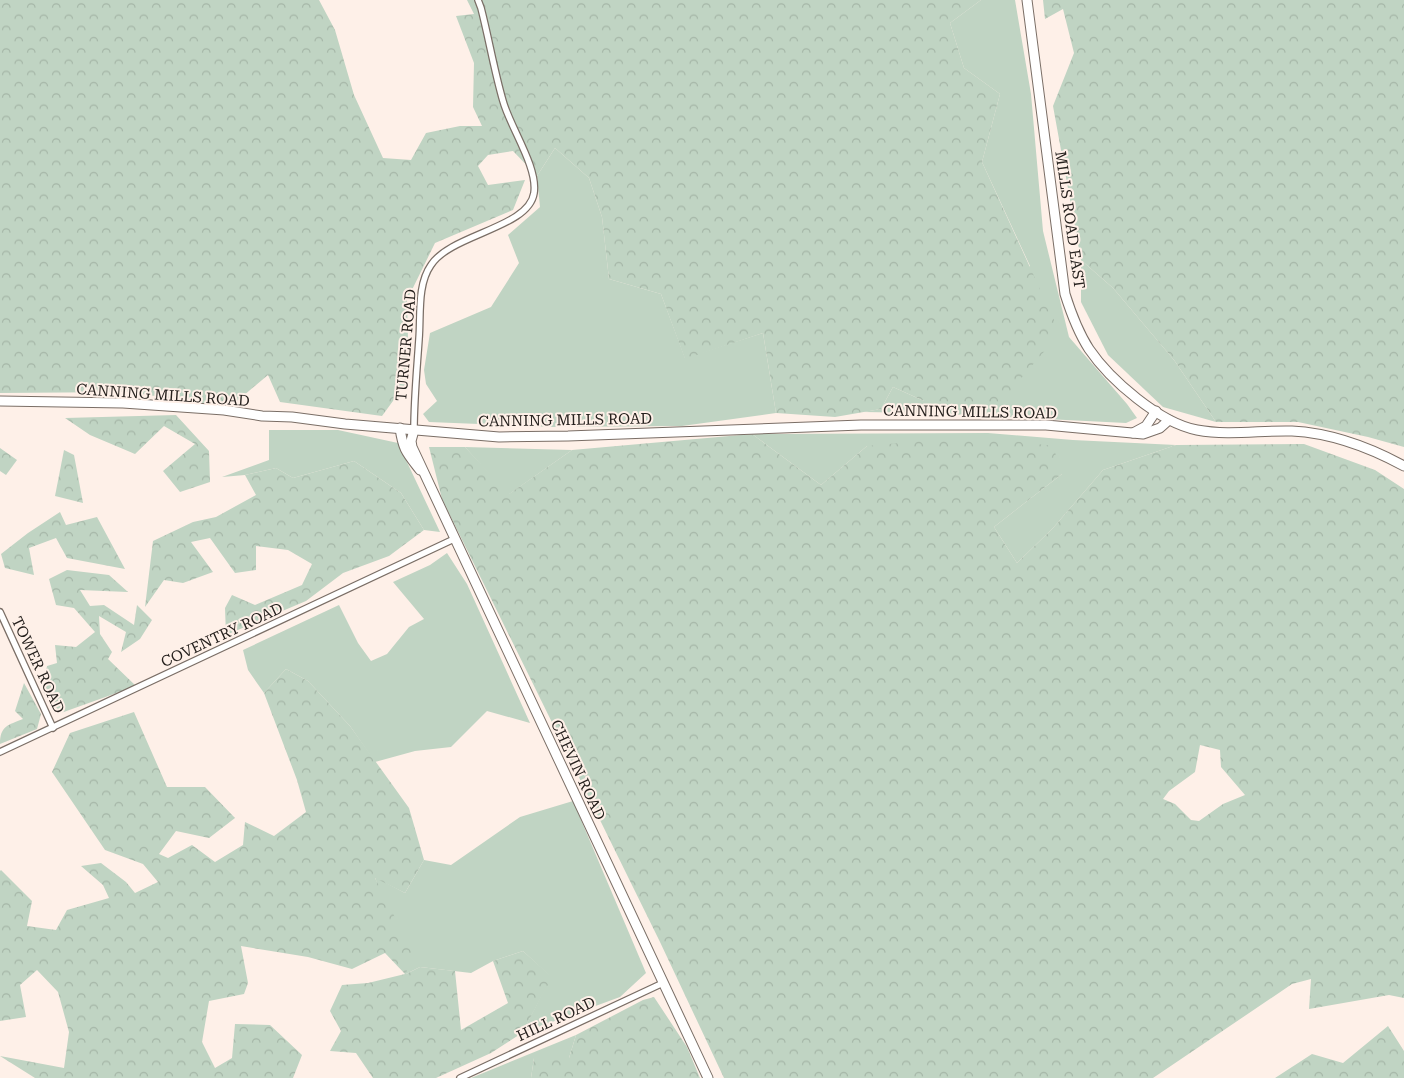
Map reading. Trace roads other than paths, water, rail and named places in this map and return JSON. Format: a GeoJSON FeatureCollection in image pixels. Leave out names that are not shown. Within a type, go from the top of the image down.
{"type":"FeatureCollection","features":[{"type":"Feature","properties":{"kind":"main road","name":"MILLS ROAD EAST"},"geometry":{"type":"LineString","coordinates":[[1028,0],[1065,294],[1070,311],[1082,336],[1098,360],[1128,389],[1156,411]]}},
{"type":"Feature","properties":{"kind":"main road","name":"CANNING MILLS ROAD"},"geometry":{"type":"LineString","coordinates":[[0,401],[135,404],[224,410],[262,416],[292,417],[499,437],[861,425],[1046,425],[1142,434],[1160,428],[1169,420]]}},
{"type":"Feature","properties":{"kind":"main road"},"geometry":{"type":"LineString","coordinates":[[1132,433],[1146,426],[1156,411],[1169,420],[1190,428],[1212,432],[1290,431],[1323,434],[1372,450],[1404,466]]}},
{"type":"Feature","properties":{"kind":"main road","name":"CHEVIN ROAD"},"geometry":{"type":"LineString","coordinates":[[400,428],[402,444],[406,453],[424,473]]}},
{"type":"Feature","properties":{"kind":"main road","name":"CHEVIN ROAD"},"geometry":{"type":"LineString","coordinates":[[414,430],[411,441],[412,447],[454,540],[708,1078]]}},
{"type":"Feature","properties":{"kind":"street","name":"TURNER ROAD"},"geometry":{"type":"LineString","coordinates":[[414,430],[414,399],[421,301],[426,272],[435,259],[447,250],[521,214],[531,202],[534,194],[534,177],[503,102],[478,0]]}},
{"type":"Feature","properties":{"kind":"street","name":"COVENTRY ROAD"},"geometry":{"type":"LineString","coordinates":[[0,752],[454,540]]}},
{"type":"Feature","properties":{"kind":"street","name":"TOWER ROAD"},"geometry":{"type":"LineString","coordinates":[[0,612],[53,728]]}},
{"type":"Feature","properties":{"kind":"street","name":"HILL ROAD"},"geometry":{"type":"LineString","coordinates":[[460,1078],[663,983]]}}]}
